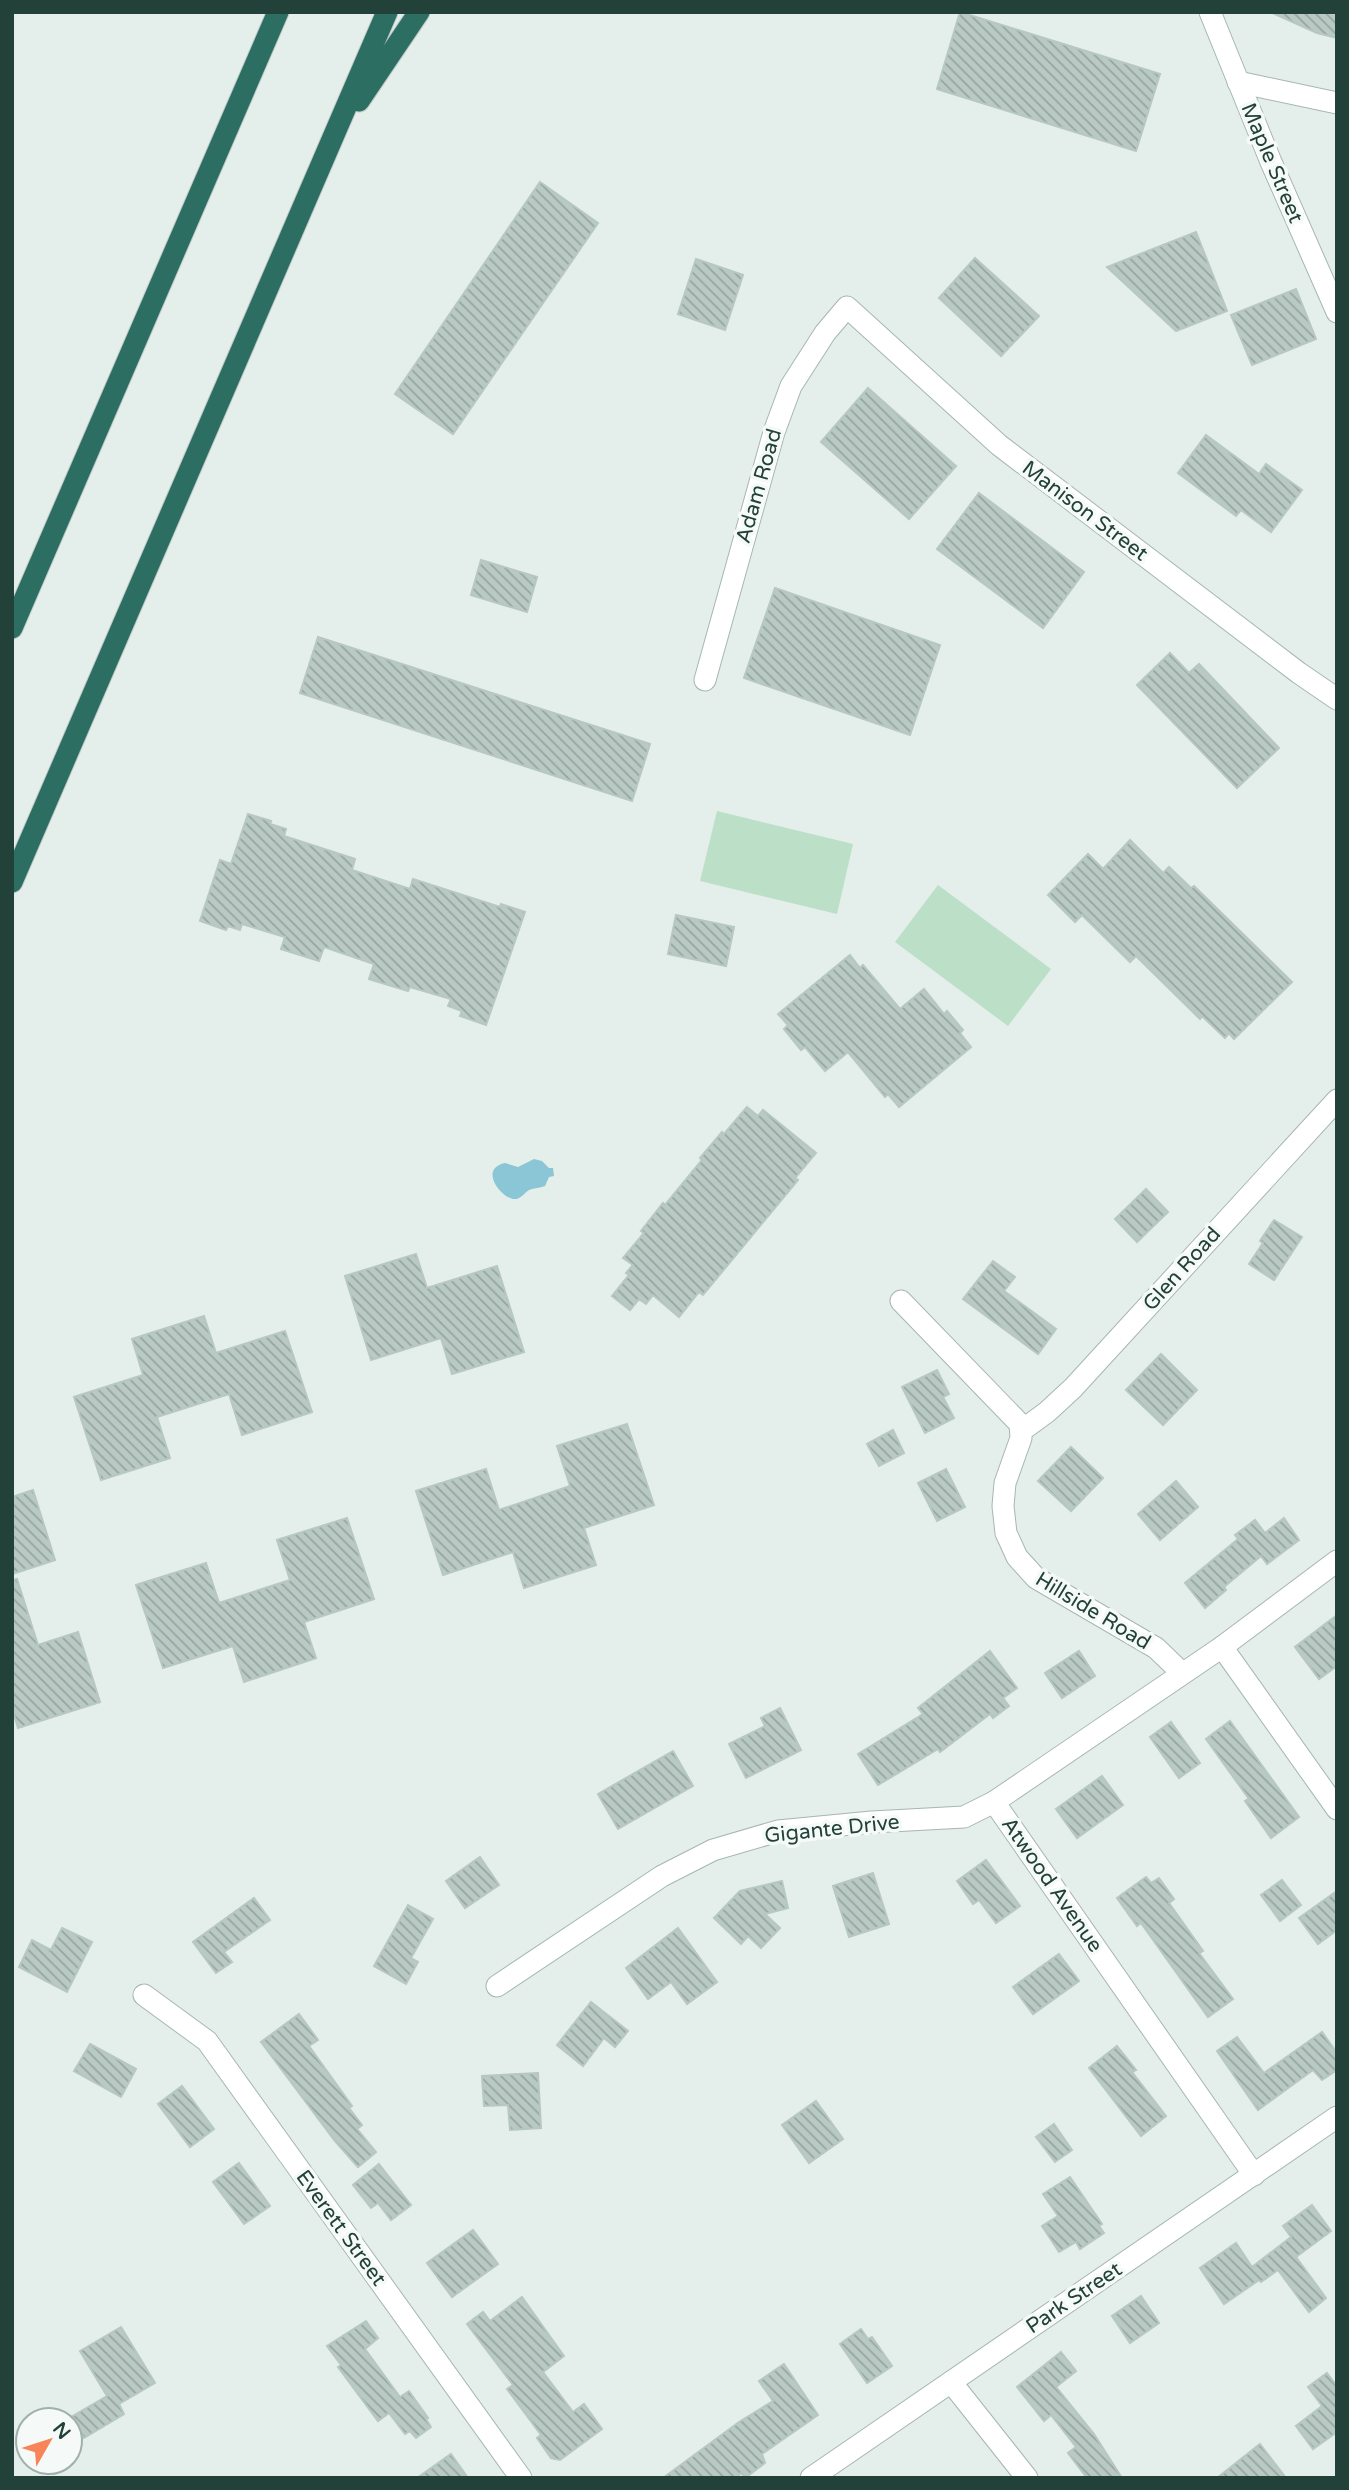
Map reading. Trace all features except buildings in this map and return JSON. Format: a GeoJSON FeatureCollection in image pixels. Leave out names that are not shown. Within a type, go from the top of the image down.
{"type":"FeatureCollection","features":[{"type":"Feature","properties":{"kind":"highway"},"geometry":{"type":"LineString","coordinates":[[12,628],[278,12]]}},
{"type":"Feature","properties":{"kind":"highway"},"geometry":{"type":"LineString","coordinates":[[12,882],[387,12]]}},
{"type":"Feature","properties":{"kind":"highway"},"geometry":{"type":"LineString","coordinates":[[332,140],[419,12]]}},
{"type":"Feature","properties":{"kind":"street","name":"Maple Street"},"geometry":{"type":"LineString","coordinates":[[1210,12],[1337,312]]}},
{"type":"Feature","properties":{"kind":"street"},"geometry":{"type":"LineString","coordinates":[[1238,82],[1337,103]]}},
{"type":"Feature","properties":{"kind":"street","name":"Adam Road"},"geometry":{"type":"LineString","coordinates":[[705,680],[774,432],[791,386],[825,333],[847,307]]}},
{"type":"Feature","properties":{"kind":"street","name":"Manison Street"},"geometry":{"type":"LineString","coordinates":[[847,307],[999,445],[1337,699]]}},
{"type":"Feature","properties":{"kind":"street","name":"Glen Road"},"geometry":{"type":"LineString","coordinates":[[1021,1431],[1073,1388],[1337,1100]]}},
{"type":"Feature","properties":{"kind":"street"},"geometry":{"type":"LineString","coordinates":[[901,1301],[1015,1418],[1021,1431]]}},
{"type":"Feature","properties":{"kind":"street","name":"Hillside Road"},"geometry":{"type":"LineString","coordinates":[[1021,1431],[1005,1483],[1003,1506],[1006,1533],[1017,1558],[1036,1578],[1156,1648],[1182,1674]]}},
{"type":"Feature","properties":{"kind":"street","name":"Atwood Avenue"},"geometry":{"type":"LineString","coordinates":[[1254,2175],[994,1802],[1222,1647],[1337,1561]]}},
{"type":"Feature","properties":{"kind":"street"},"geometry":{"type":"LineString","coordinates":[[1222,1647],[1337,1809]]}},
{"type":"Feature","properties":{"kind":"street","name":"Gigante Drive"},"geometry":{"type":"LineString","coordinates":[[497,1986],[670,1871],[713,1850],[778,1831],[964,1817],[994,1802]]}},
{"type":"Feature","properties":{"kind":"street","name":"Everett Street"},"geometry":{"type":"LineString","coordinates":[[144,1995],[207,2041],[521,2478]]}},
{"type":"Feature","properties":{"kind":"street","name":"Park Street"},"geometry":{"type":"LineString","coordinates":[[811,2478],[1337,2118]]}},
{"type":"Feature","properties":{"kind":"street"},"geometry":{"type":"LineString","coordinates":[[951,2382],[1027,2478]]}},
{"type":"Feature","properties":{"kind":"green space"},"geometry":{"type":"Polygon","coordinates":[[[717,811],[853,844],[837,914],[700,881],[717,811]]]}},
{"type":"Feature","properties":{"kind":"green space"},"geometry":{"type":"Polygon","coordinates":[[[938,885],[1051,969],[1008,1026],[895,942],[938,885]]]}},
{"type":"Feature","properties":{"kind":"water"},"geometry":{"type":"Polygon","coordinates":[[[534,1159],[553,1168],[554,1176],[549,1177],[545,1186],[529,1190],[516,1199],[499,1190],[493,1178],[493,1171],[497,1166],[505,1163],[518,1167],[534,1159]]]}}]}
